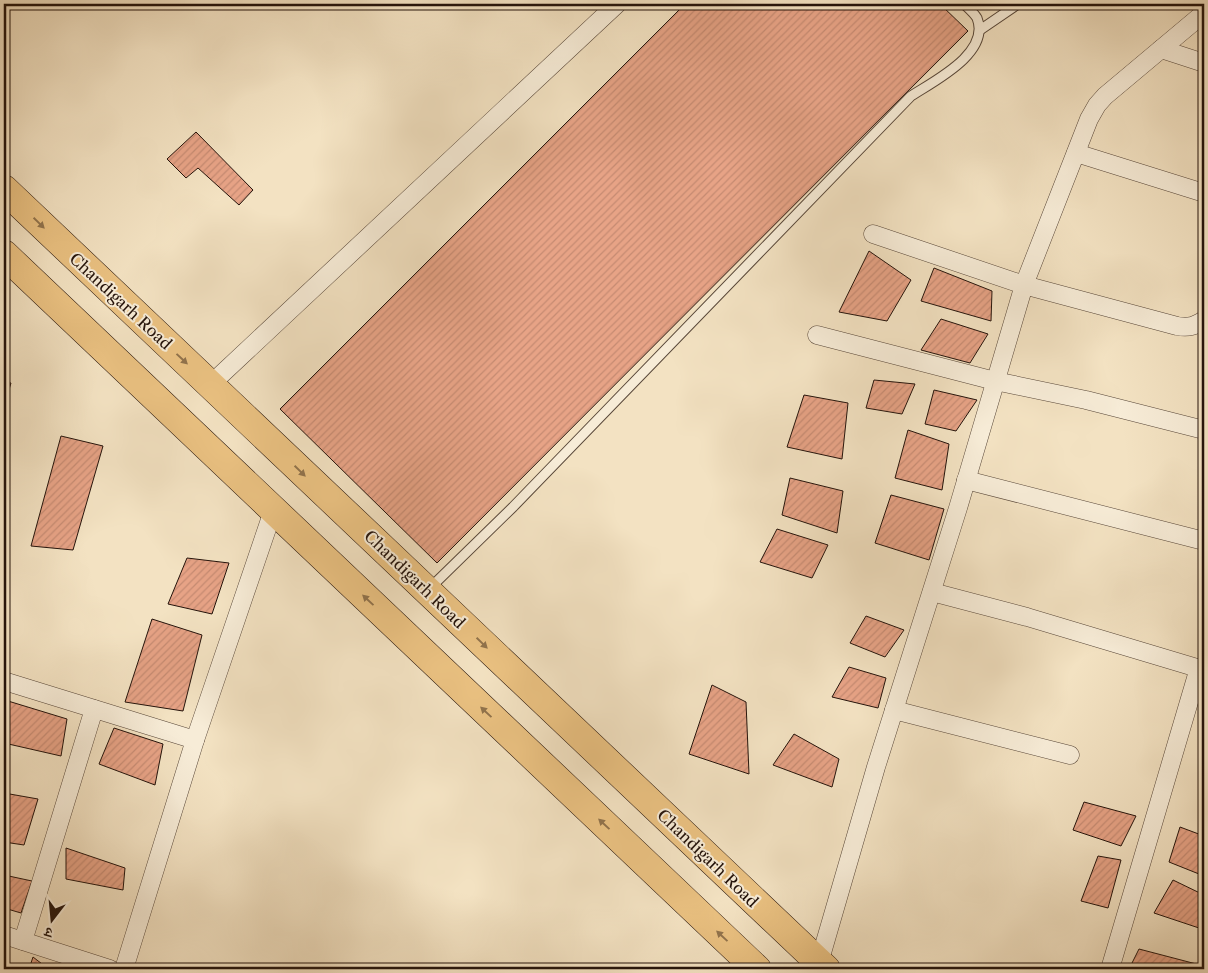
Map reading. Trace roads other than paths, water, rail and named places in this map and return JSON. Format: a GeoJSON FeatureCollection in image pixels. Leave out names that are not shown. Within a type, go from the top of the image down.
{"type":"FeatureCollection","features":[{"type":"Feature","properties":{"kind":"main road","name":"Chandigarh Road"},"geometry":{"type":"LineString","coordinates":[[4,189],[822,966]]}},
{"type":"Feature","properties":{"kind":"main road"},"geometry":{"type":"LineString","coordinates":[[4,254],[757,969]]}},
{"type":"Feature","properties":{"kind":"street"},"geometry":{"type":"LineString","coordinates":[[210,385],[617,4]]}},
{"type":"Feature","properties":{"kind":"street"},"geometry":{"type":"LineString","coordinates":[[822,966],[894,710],[932,592],[1024,285],[1076,153],[1097,104],[1204,13]]}},
{"type":"Feature","properties":{"kind":"street"},"geometry":{"type":"LineString","coordinates":[[1161,49],[1204,63]]}},
{"type":"Feature","properties":{"kind":"street"},"geometry":{"type":"LineString","coordinates":[[1076,153],[1204,192]]}},
{"type":"Feature","properties":{"kind":"street"},"geometry":{"type":"LineString","coordinates":[[873,234],[1024,285],[1187,328],[1196,326],[1204,320]]}},
{"type":"Feature","properties":{"kind":"street"},"geometry":{"type":"LineString","coordinates":[[817,335],[995,381],[1086,400],[1204,430]]}},
{"type":"Feature","properties":{"kind":"street"},"geometry":{"type":"LineString","coordinates":[[966,480],[1204,541]]}},
{"type":"Feature","properties":{"kind":"street"},"geometry":{"type":"LineString","coordinates":[[124,969],[196,740],[274,511]]}},
{"type":"Feature","properties":{"kind":"street"},"geometry":{"type":"LineString","coordinates":[[932,592],[1027,617],[1202,669],[1110,969]]}},
{"type":"Feature","properties":{"kind":"street"},"geometry":{"type":"LineString","coordinates":[[4,681],[196,740]]}},
{"type":"Feature","properties":{"kind":"street"},"geometry":{"type":"LineString","coordinates":[[23,941],[94,709]]}},
{"type":"Feature","properties":{"kind":"street"},"geometry":{"type":"LineString","coordinates":[[894,710],[1070,755]]}},
{"type":"Feature","properties":{"kind":"street"},"geometry":{"type":"LineString","coordinates":[[4,934],[110,969]]}},
{"type":"Feature","properties":{"kind":"lane"},"geometry":{"type":"LineString","coordinates":[[427,591],[513,507],[910,96],[963,61],[975,46],[980,30],[976,17],[964,4]]}},
{"type":"Feature","properties":{"kind":"lane"},"geometry":{"type":"LineString","coordinates":[[980,30],[1018,4]]}}]}
